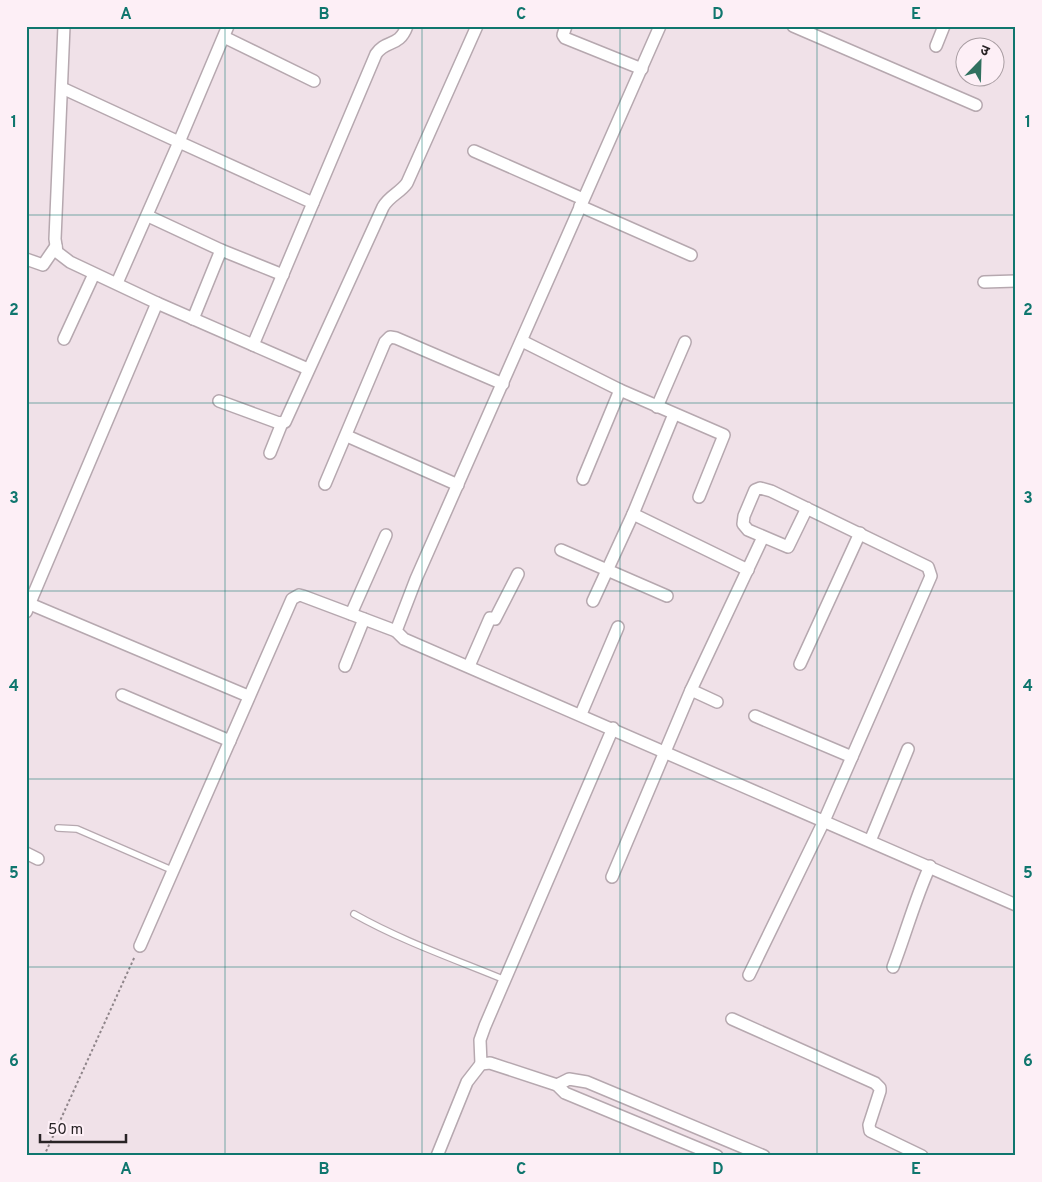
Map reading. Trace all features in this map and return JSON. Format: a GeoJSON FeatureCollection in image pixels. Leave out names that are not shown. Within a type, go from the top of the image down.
{"type":"FeatureCollection","features":[{"type":"Feature","properties":{"kind":"street"},"geometry":{"type":"LineString","coordinates":[[64,26],[57,160],[56,246],[62,258],[157,303],[308,369]]}},
{"type":"Feature","properties":{"kind":"street"},"geometry":{"type":"LineString","coordinates":[[117,283],[148,216],[228,26]]}},
{"type":"Feature","properties":{"kind":"street"},"geometry":{"type":"LineString","coordinates":[[253,346],[376,54],[382,47],[398,41],[407,26]]}},
{"type":"Feature","properties":{"kind":"street"},"geometry":{"type":"LineString","coordinates":[[270,453],[383,207],[389,198],[402,190],[407,183],[477,26]]}},
{"type":"Feature","properties":{"kind":"street"},"geometry":{"type":"LineString","coordinates":[[566,26],[563,35],[565,38],[642,69]]}},
{"type":"Feature","properties":{"kind":"street"},"geometry":{"type":"LineString","coordinates":[[396,631],[416,578],[660,26]]}},
{"type":"Feature","properties":{"kind":"street"},"geometry":{"type":"LineString","coordinates":[[793,26],[976,105]]}},
{"type":"Feature","properties":{"kind":"street"},"geometry":{"type":"LineString","coordinates":[[936,46],[944,26]]}},
{"type":"Feature","properties":{"kind":"street"},"geometry":{"type":"LineString","coordinates":[[224,38],[314,81]]}},
{"type":"Feature","properties":{"kind":"street"},"geometry":{"type":"LineString","coordinates":[[62,88],[314,203]]}},
{"type":"Feature","properties":{"kind":"street"},"geometry":{"type":"LineString","coordinates":[[474,151],[691,255]]}},
{"type":"Feature","properties":{"kind":"street"},"geometry":{"type":"LineString","coordinates":[[148,216],[221,250],[283,275]]}},
{"type":"Feature","properties":{"kind":"street"},"geometry":{"type":"LineString","coordinates":[[26,259],[43,265],[56,246]]}},
{"type":"Feature","properties":{"kind":"street"},"geometry":{"type":"LineString","coordinates":[[193,319],[221,250]]}},
{"type":"Feature","properties":{"kind":"street"},"geometry":{"type":"LineString","coordinates":[[64,339],[94,274]]}},
{"type":"Feature","properties":{"kind":"street"},"geometry":{"type":"LineString","coordinates":[[984,282],[1016,281]]}},
{"type":"Feature","properties":{"kind":"street"},"geometry":{"type":"LineString","coordinates":[[157,303],[28,608],[248,696]]}},
{"type":"Feature","properties":{"kind":"street"},"geometry":{"type":"LineString","coordinates":[[325,484],[347,436],[385,342],[390,337],[503,384]]}},
{"type":"Feature","properties":{"kind":"street"},"geometry":{"type":"LineString","coordinates":[[522,341],[620,390],[724,435],[699,497]]}},
{"type":"Feature","properties":{"kind":"street"},"geometry":{"type":"LineString","coordinates":[[657,406],[685,342]]}},
{"type":"Feature","properties":{"kind":"street"},"geometry":{"type":"LineString","coordinates":[[583,479],[620,390]]}},
{"type":"Feature","properties":{"kind":"street"},"geometry":{"type":"LineString","coordinates":[[219,401],[282,424]]}},
{"type":"Feature","properties":{"kind":"street"},"geometry":{"type":"LineString","coordinates":[[593,601],[633,514],[674,414]]}},
{"type":"Feature","properties":{"kind":"street"},"geometry":{"type":"LineString","coordinates":[[347,436],[458,485]]}},
{"type":"Feature","properties":{"kind":"street"},"geometry":{"type":"LineString","coordinates":[[749,975],[824,821],[931,572],[928,567],[860,533],[771,491],[757,489],[750,500],[743,524],[748,530],[788,547],[807,508]]}},
{"type":"Feature","properties":{"kind":"street"},"geometry":{"type":"LineString","coordinates":[[633,514],[748,570]]}},
{"type":"Feature","properties":{"kind":"street"},"geometry":{"type":"LineString","coordinates":[[800,664],[860,533]]}},
{"type":"Feature","properties":{"kind":"street"},"geometry":{"type":"LineString","coordinates":[[350,614],[386,535]]}},
{"type":"Feature","properties":{"kind":"street"},"geometry":{"type":"LineString","coordinates":[[612,877],[691,690],[763,537]]}},
{"type":"Feature","properties":{"kind":"street"},"geometry":{"type":"LineString","coordinates":[[560,550],[667,596]]}},
{"type":"Feature","properties":{"kind":"street"},"geometry":{"type":"LineString","coordinates":[[469,666],[490,618],[495,619],[518,574]]}},
{"type":"Feature","properties":{"kind":"street"},"geometry":{"type":"LineString","coordinates":[[140,946],[288,605],[294,596],[303,596],[396,631],[404,639],[581,714],[666,753],[1016,904]]}},
{"type":"Feature","properties":{"kind":"street"},"geometry":{"type":"LineString","coordinates":[[344,666],[364,619]]}},
{"type":"Feature","properties":{"kind":"street"},"geometry":{"type":"LineString","coordinates":[[581,714],[618,627]]}},
{"type":"Feature","properties":{"kind":"street"},"geometry":{"type":"LineString","coordinates":[[691,690],[717,702]]}},
{"type":"Feature","properties":{"kind":"street"},"geometry":{"type":"LineString","coordinates":[[122,695],[230,741]]}},
{"type":"Feature","properties":{"kind":"street"},"geometry":{"type":"LineString","coordinates":[[755,716],[852,757]]}},
{"type":"Feature","properties":{"kind":"street"},"geometry":{"type":"LineString","coordinates":[[438,1156],[467,1082],[480,1064],[481,1035],[506,981],[613,728]]}},
{"type":"Feature","properties":{"kind":"street"},"geometry":{"type":"LineString","coordinates":[[870,841],[908,749]]}},
{"type":"Feature","properties":{"kind":"street"},"geometry":{"type":"LineString","coordinates":[[26,853],[38,859]]}},
{"type":"Feature","properties":{"kind":"street"},"geometry":{"type":"LineString","coordinates":[[893,967],[910,924],[916,897],[930,866]]}},
{"type":"Feature","properties":{"kind":"street"},"geometry":{"type":"LineString","coordinates":[[732,1019],[875,1083],[880,1088],[880,1091],[869,1125],[870,1131],[922,1156]]}},
{"type":"Feature","properties":{"kind":"street"},"geometry":{"type":"LineString","coordinates":[[480,1064],[496,1064],[557,1085],[565,1093],[717,1156]]}},
{"type":"Feature","properties":{"kind":"street"},"geometry":{"type":"LineString","coordinates":[[557,1085],[569,1079],[587,1082],[764,1156]]}},
{"type":"Feature","properties":{"kind":"lane"},"geometry":{"type":"LineString","coordinates":[[58,828],[77,829],[174,870]]}},
{"type":"Feature","properties":{"kind":"lane"},"geometry":{"type":"LineString","coordinates":[[354,914],[394,936],[442,953],[506,981]]}},
{"type":"Feature","properties":{"kind":"path"},"geometry":{"type":"LineString","coordinates":[[44,1156],[140,946]]}}]}
